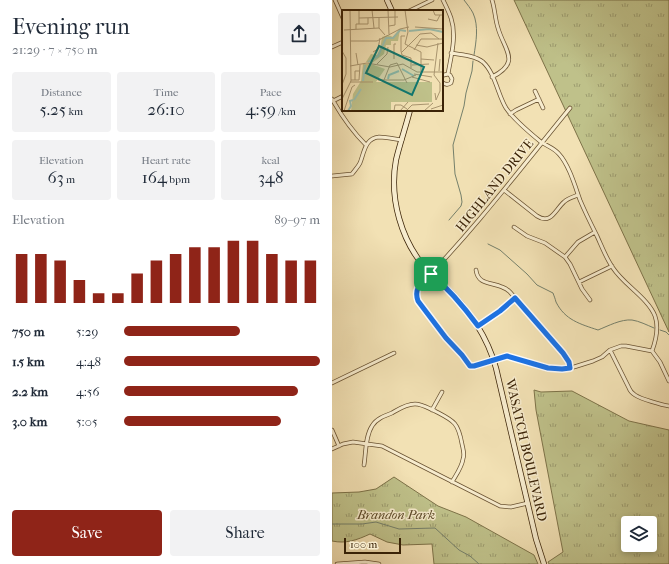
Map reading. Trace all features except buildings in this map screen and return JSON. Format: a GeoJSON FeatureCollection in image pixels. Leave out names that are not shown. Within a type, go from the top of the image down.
{"type":"FeatureCollection","features":[{"type":"Feature","properties":{"kind":"main road"},"geometry":{"type":"LineString","coordinates":[[387,0],[392,10]]}},
{"type":"Feature","properties":{"kind":"main road","name":"WASATCH BOULEVARD"},"geometry":{"type":"LineString","coordinates":[[410,111],[396,161],[395,177],[396,201],[404,233],[412,250],[422,264],[455,297],[478,326],[487,342],[494,360],[536,539],[544,564]]}},
{"type":"Feature","properties":{"kind":"street"},"geometry":{"type":"LineString","coordinates":[[334,0],[342,16]]}},
{"type":"Feature","properties":{"kind":"street"},"geometry":{"type":"LineString","coordinates":[[410,10],[432,0]]}},
{"type":"Feature","properties":{"kind":"street"},"geometry":{"type":"LineString","coordinates":[[443,0],[453,25],[453,38],[448,74],[452,79],[447,85],[443,83]]}},
{"type":"Feature","properties":{"kind":"street"},"geometry":{"type":"LineString","coordinates":[[492,0],[498,28],[508,50],[509,62],[502,71],[492,77]]}},
{"type":"Feature","properties":{"kind":"street"},"geometry":{"type":"LineString","coordinates":[[332,47],[342,42]]}},
{"type":"Feature","properties":{"kind":"street"},"geometry":{"type":"LineString","coordinates":[[451,54],[475,58],[484,63],[510,114],[542,142],[559,154],[565,163],[578,195],[612,266],[619,276],[645,302],[654,314],[657,321],[657,332],[656,342],[652,351]]}},
{"type":"Feature","properties":{"kind":"street"},"geometry":{"type":"LineString","coordinates":[[443,76],[448,74]]}},
{"type":"Feature","properties":{"kind":"street"},"geometry":{"type":"LineString","coordinates":[[535,91],[543,108]]}},
{"type":"Feature","properties":{"kind":"street"},"geometry":{"type":"LineString","coordinates":[[342,96],[332,100],[366,145]]}},
{"type":"Feature","properties":{"kind":"street"},"geometry":{"type":"LineString","coordinates":[[510,114],[539,99]]}},
{"type":"Feature","properties":{"kind":"street","name":"HIGHLAND DRIVE"},"geometry":{"type":"LineString","coordinates":[[494,360],[474,366],[469,365],[446,338],[420,303],[417,296],[417,289],[452,252],[570,108]]}},
{"type":"Feature","properties":{"kind":"street"},"geometry":{"type":"LineString","coordinates":[[332,176],[352,174],[360,163],[366,145],[373,139],[377,137],[402,140]]}},
{"type":"Feature","properties":{"kind":"street"},"geometry":{"type":"LineString","coordinates":[[504,190],[542,219],[549,218],[565,201],[578,195]]}},
{"type":"Feature","properties":{"kind":"street"},"geometry":{"type":"LineString","coordinates":[[514,227],[527,236],[545,243],[565,257],[582,289],[590,300]]}},
{"type":"Feature","properties":{"kind":"street"},"geometry":{"type":"LineString","coordinates":[[565,257],[578,242],[595,232]]}},
{"type":"Feature","properties":{"kind":"street"},"geometry":{"type":"LineString","coordinates":[[579,282],[612,266]]}},
{"type":"Feature","properties":{"kind":"street"},"geometry":{"type":"LineString","coordinates":[[476,270],[478,278],[481,281],[502,287],[510,292],[563,353],[569,362],[570,368]]}},
{"type":"Feature","properties":{"kind":"street"},"geometry":{"type":"LineString","coordinates":[[478,326],[500,311],[515,298]]}},
{"type":"Feature","properties":{"kind":"street"},"geometry":{"type":"LineString","coordinates":[[494,360],[505,356],[510,356],[548,368],[562,369],[593,361],[610,350],[624,346],[652,351],[660,362],[669,381]]}},
{"type":"Feature","properties":{"kind":"street"},"geometry":{"type":"LineString","coordinates":[[610,350],[631,392],[639,397],[669,406]]}},
{"type":"Feature","properties":{"kind":"street"},"geometry":{"type":"LineString","coordinates":[[332,383],[394,353]]}},
{"type":"Feature","properties":{"kind":"street"},"geometry":{"type":"LineString","coordinates":[[432,410],[442,392]]}},
{"type":"Feature","properties":{"kind":"street"},"geometry":{"type":"LineString","coordinates":[[364,466],[367,443],[372,426],[381,418],[404,407],[413,404],[423,405],[456,424],[460,434],[464,459],[452,482]]}},
{"type":"Feature","properties":{"kind":"street"},"geometry":{"type":"LineString","coordinates":[[332,430],[339,446]]}},
{"type":"Feature","properties":{"kind":"street"},"geometry":{"type":"LineString","coordinates":[[332,449],[348,442],[367,443],[382,446],[500,506],[511,507],[528,503]]}},
{"type":"Feature","properties":{"kind":"street"},"geometry":{"type":"LineString","coordinates":[[338,564],[358,562],[379,564]]}},
{"type":"Feature","properties":{"kind":"green space"},"geometry":{"type":"Polygon","coordinates":[[[514,0],[669,0],[669,332],[514,0]]]}},
{"type":"Feature","properties":{"kind":"green space"},"geometry":{"type":"Polygon","coordinates":[[[534,390],[541,392],[572,391],[629,421],[669,430],[669,564],[549,564],[548,562],[563,552],[536,410],[534,390]]]}},
{"type":"Feature","properties":{"kind":"green space","name":"Brandon Park"},"geometry":{"type":"Polygon","coordinates":[[[394,477],[438,506],[466,517],[534,555],[538,564],[434,564],[432,544],[403,545],[387,542],[370,534],[351,541],[332,541],[332,493],[359,492],[376,489],[394,477]]]}},
{"type":"Feature","properties":{"kind":"waterway"},"geometry":{"type":"LineString","coordinates":[[464,0],[473,13],[476,23],[476,45],[474,55]]}},
{"type":"Feature","properties":{"kind":"waterway"},"geometry":{"type":"LineString","coordinates":[[449,220],[461,206],[462,202],[455,174],[453,145],[464,106],[473,61]]}},
{"type":"Feature","properties":{"kind":"waterway"},"geometry":{"type":"LineString","coordinates":[[488,244],[500,250],[537,285],[553,293],[556,302],[564,313],[568,317],[585,326],[598,330],[615,323],[632,320],[654,328]]}},
{"type":"Feature","properties":{"kind":"waterway"},"geometry":{"type":"LineString","coordinates":[[660,330],[669,335]]}},
{"type":"Feature","properties":{"kind":"waterway"},"geometry":{"type":"LineString","coordinates":[[332,524],[362,524],[376,522],[399,529],[435,528],[459,550],[470,556],[479,564]]}},
{"type":"Feature","properties":{"kind":"route"},"geometry":{"type":"LineString","coordinates":[[431,274],[443,284],[478,326],[500,311],[515,298],[563,353],[569,362],[570,368],[553,369],[543,367],[510,356],[473,367],[470,366],[446,338],[418,301],[417,289],[431,274]]}}]}
